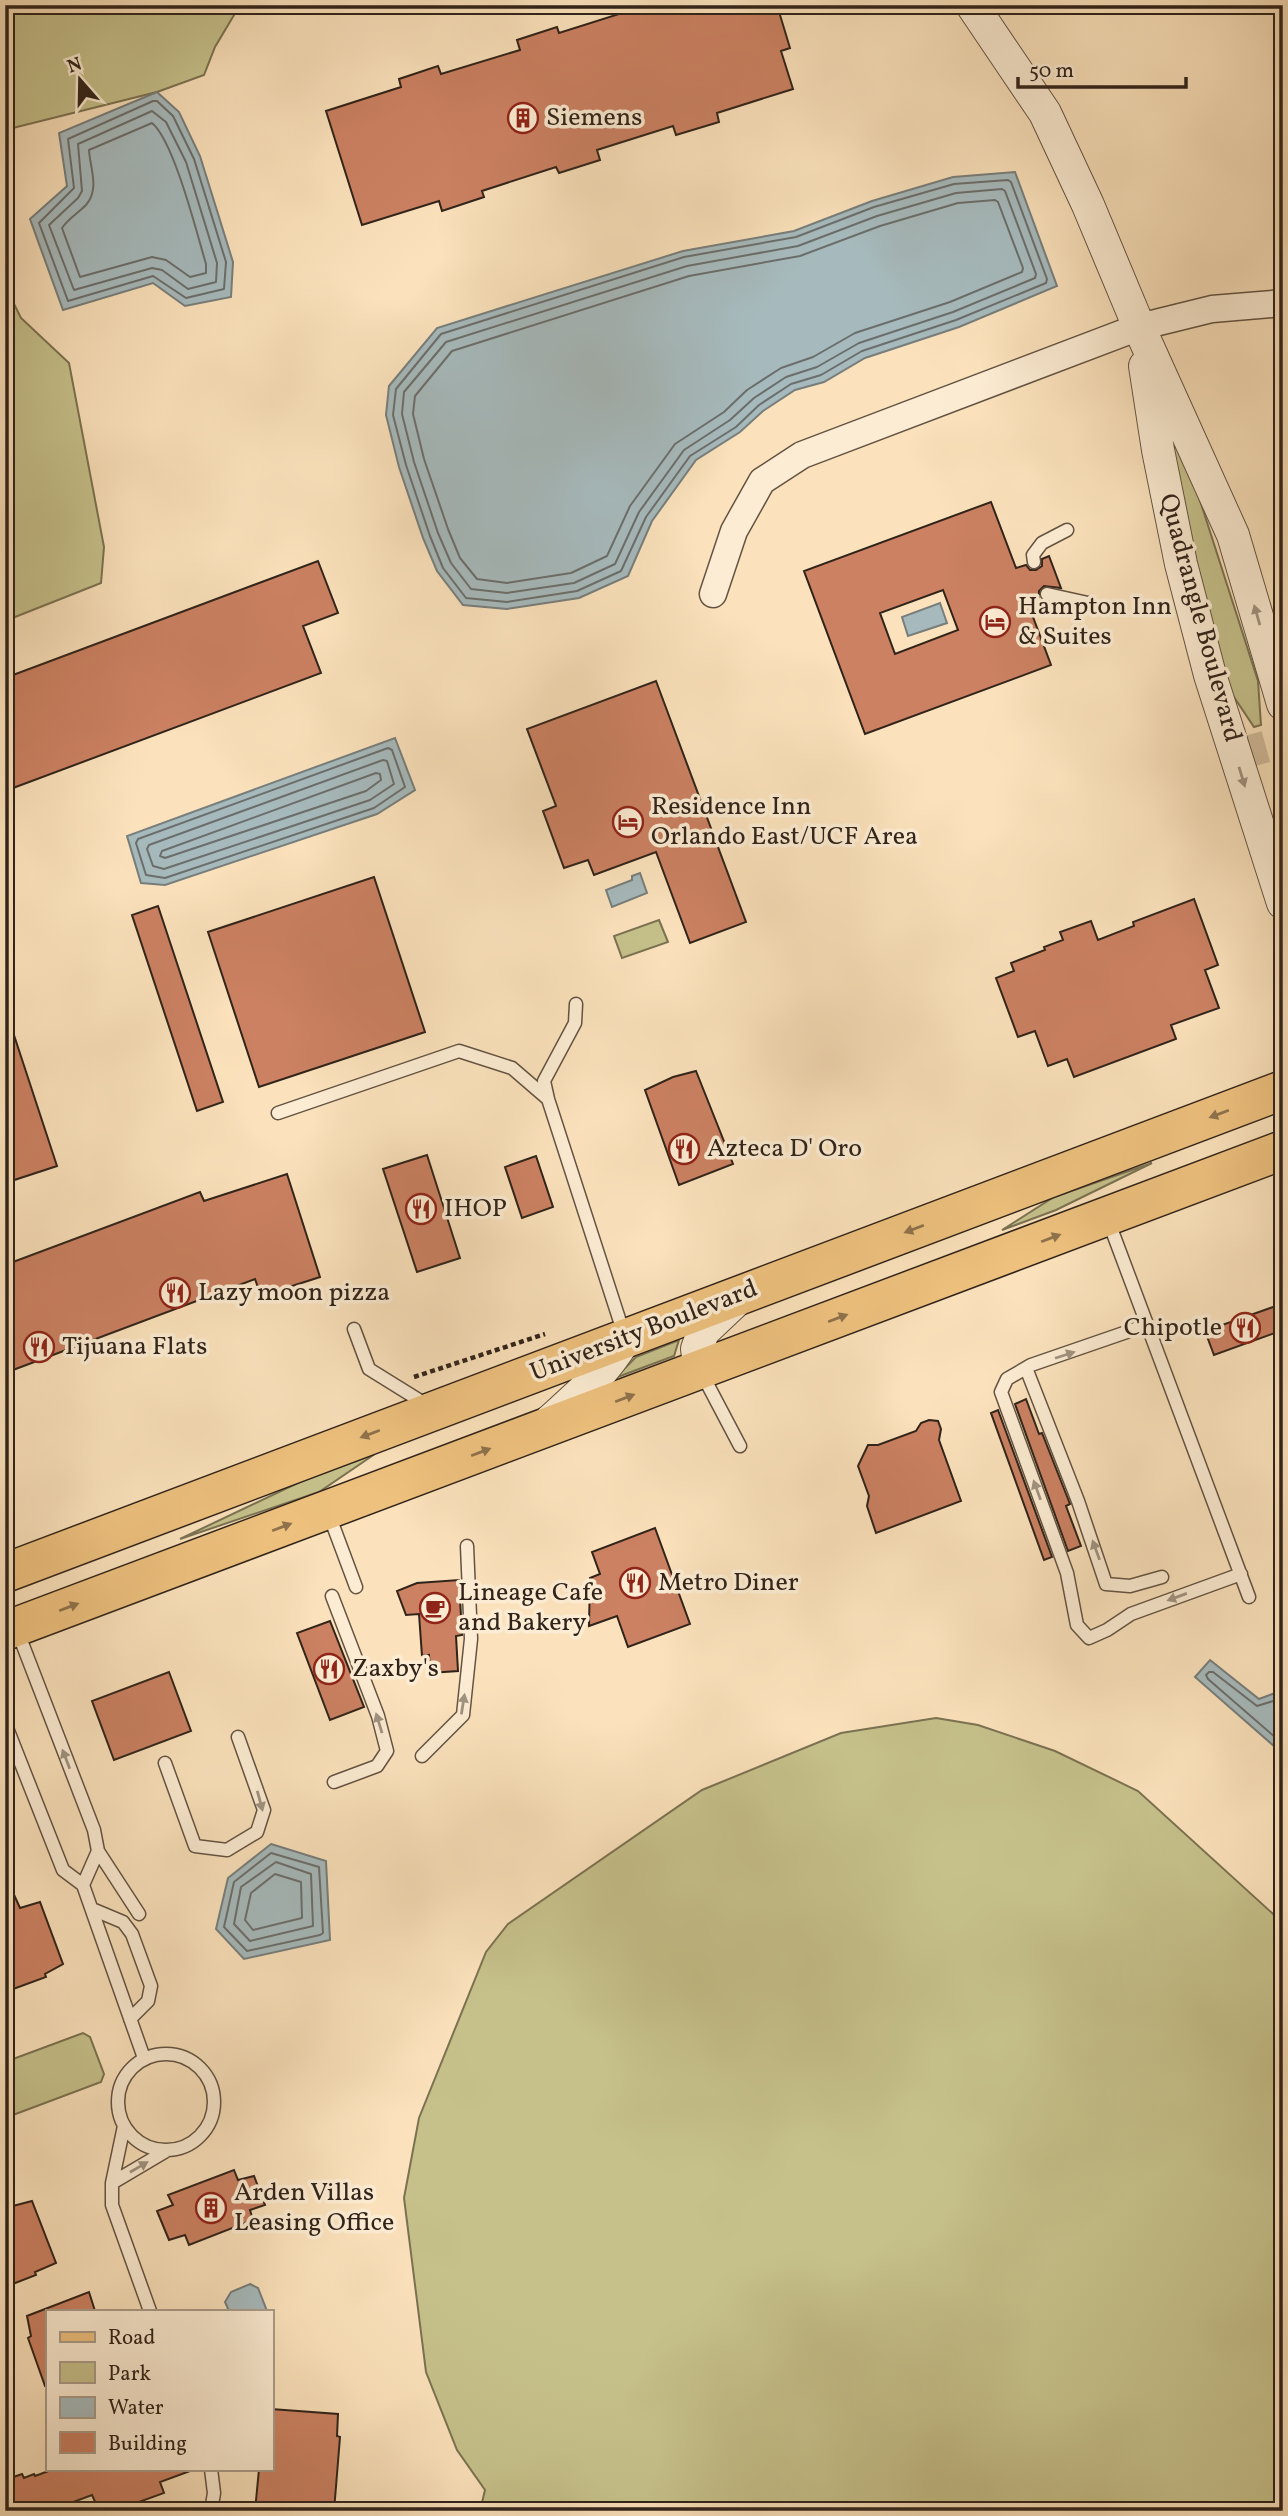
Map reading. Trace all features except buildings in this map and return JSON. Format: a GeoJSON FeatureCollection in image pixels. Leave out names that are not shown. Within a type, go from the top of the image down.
{"type":"FeatureCollection","features":[{"type":"Feature","properties":{"kind":"main road","name":"University Boulevard"},"geometry":{"type":"LineString","coordinates":[[5,1573],[1283,1090]]}},
{"type":"Feature","properties":{"kind":"main road"},"geometry":{"type":"LineString","coordinates":[[9,1623],[327,1510],[1283,1150]]}},
{"type":"Feature","properties":{"kind":"main road"},"geometry":{"type":"LineString","coordinates":[[9,1623],[30,1587],[100,1537]]}},
{"type":"Feature","properties":{"kind":"street","name":"Quadrangle Boulevard"},"geometry":{"type":"LineString","coordinates":[[972,5],[1045,113],[1088,205],[1139,327],[1233,535],[1283,704]]}},
{"type":"Feature","properties":{"kind":"street"},"geometry":{"type":"LineString","coordinates":[[713,594],[734,531],[762,481],[802,455],[1139,327],[1212,309],[1283,303]]}},
{"type":"Feature","properties":{"kind":"street","name":"Quadrangle Boulevard"},"geometry":{"type":"LineString","coordinates":[[1139,327],[1158,450],[1181,564],[1210,674],[1283,903]]}},
{"type":"Feature","properties":{"kind":"street"},"geometry":{"type":"LineString","coordinates":[[700,1370],[697,1349],[703,1332],[743,1294]]}},
{"type":"Feature","properties":{"kind":"street"},"geometry":{"type":"LineString","coordinates":[[538,1431],[593,1384],[625,1339]]}},
{"type":"Feature","properties":{"kind":"lane"},"geometry":{"type":"LineString","coordinates":[[1034,562],[1033,555],[1042,543],[1067,530]]}},
{"type":"Feature","properties":{"kind":"lane"},"geometry":{"type":"LineString","coordinates":[[1047,594],[1088,603]]}},
{"type":"Feature","properties":{"kind":"lane"},"geometry":{"type":"LineString","coordinates":[[576,1004],[575,1023],[544,1081],[625,1339]]}},
{"type":"Feature","properties":{"kind":"lane"},"geometry":{"type":"LineString","coordinates":[[278,1113],[459,1051],[512,1068],[548,1099]]}},
{"type":"Feature","properties":{"kind":"lane"},"geometry":{"type":"LineString","coordinates":[[1106,1217],[1249,1597]]}},
{"type":"Feature","properties":{"kind":"lane"},"geometry":{"type":"LineString","coordinates":[[1147,1325],[1026,1368],[1007,1379],[1001,1392],[1067,1573],[1077,1625],[1089,1638],[1131,1614],[1241,1574]]}},
{"type":"Feature","properties":{"kind":"lane"},"geometry":{"type":"LineString","coordinates":[[354,1329],[369,1369],[434,1409]]}},
{"type":"Feature","properties":{"kind":"lane"},"geometry":{"type":"LineString","coordinates":[[1026,1368],[1078,1501],[1106,1584],[1130,1586],[1162,1577]]}},
{"type":"Feature","properties":{"kind":"lane"},"geometry":{"type":"LineString","coordinates":[[700,1370],[740,1446]]}},
{"type":"Feature","properties":{"kind":"lane"},"geometry":{"type":"LineString","coordinates":[[327,1510],[356,1587]]}},
{"type":"Feature","properties":{"kind":"lane"},"geometry":{"type":"LineString","coordinates":[[422,1756],[463,1715],[471,1639],[467,1546]]}},
{"type":"Feature","properties":{"kind":"lane"},"geometry":{"type":"LineString","coordinates":[[332,1596],[377,1716],[387,1751],[377,1766],[334,1782]]}},
{"type":"Feature","properties":{"kind":"lane"},"geometry":{"type":"LineString","coordinates":[[9,1623],[94,1830],[98,1851],[139,1914]]}},
{"type":"Feature","properties":{"kind":"lane"},"geometry":{"type":"LineString","coordinates":[[5,1723],[63,1870],[83,1885],[144,2058]]}},
{"type":"Feature","properties":{"kind":"lane"},"geometry":{"type":"LineString","coordinates":[[164,1763],[195,1846],[227,1850],[257,1832],[264,1810],[238,1737]]}},
{"type":"Feature","properties":{"kind":"lane"},"geometry":{"type":"LineString","coordinates":[[83,1885],[98,1851]]}},
{"type":"Feature","properties":{"kind":"lane"},"geometry":{"type":"LineString","coordinates":[[92,1909],[123,1922],[128,1928],[151,1986],[148,2001],[131,2019]]}},
{"type":"Feature","properties":{"kind":"lane"},"geometry":{"type":"LineString","coordinates":[[112,2183],[166,2151],[189,2145],[207,2130],[214,2115],[215,2099],[211,2083],[202,2068],[188,2059],[162,2053],[144,2058],[129,2071],[121,2084],[118,2105],[124,2126],[132,2137],[142,2144],[166,2151]]}},
{"type":"Feature","properties":{"kind":"lane"},"geometry":{"type":"LineString","coordinates":[[124,2126],[112,2183],[112,2205],[150,2310]]}},
{"type":"Feature","properties":{"kind":"lane"},"geometry":{"type":"LineString","coordinates":[[211,2470],[214,2493],[211,2511]]}},
{"type":"Feature","properties":{"kind":"green space"},"geometry":{"type":"Polygon","coordinates":[[[5,5],[240,5],[215,47],[204,75],[157,92],[5,130],[5,5]]]}},
{"type":"Feature","properties":{"kind":"green space"},"geometry":{"type":"Polygon","coordinates":[[[5,286],[21,318],[69,363],[104,547],[101,583],[5,621],[5,286]]]}},
{"type":"Feature","properties":{"kind":"green space"},"geometry":{"type":"Polygon","coordinates":[[[1168,428],[1178,432],[1258,681],[1261,725],[1254,727],[1226,685],[1188,552],[1168,428]]]}},
{"type":"Feature","properties":{"kind":"green space"},"geometry":{"type":"Polygon","coordinates":[[[659,920],[668,942],[622,958],[614,936],[659,920]]]}},
{"type":"Feature","properties":{"kind":"green space"},"geometry":{"type":"Polygon","coordinates":[[[1152,1163],[1056,1210],[1002,1230],[1054,1197],[1152,1163]]]}},
{"type":"Feature","properties":{"kind":"green space"},"geometry":{"type":"Polygon","coordinates":[[[679,1340],[674,1356],[615,1378],[636,1357],[679,1340]]]}},
{"type":"Feature","properties":{"kind":"green space"},"geometry":{"type":"Polygon","coordinates":[[[375,1454],[319,1492],[180,1539],[304,1480],[375,1454]]]}},
{"type":"Feature","properties":{"kind":"green space"},"geometry":{"type":"Polygon","coordinates":[[[936,1718],[978,1725],[1055,1751],[1138,1791],[1283,1923],[1283,2511],[480,2511],[485,2490],[457,2450],[426,2372],[404,2198],[419,2118],[486,1952],[508,1924],[702,1790],[841,1733],[936,1718]]]}},
{"type":"Feature","properties":{"kind":"green space"},"geometry":{"type":"Polygon","coordinates":[[[83,2033],[90,2037],[104,2074],[101,2082],[5,2118],[5,2062],[83,2033]]]}},
{"type":"Feature","properties":{"kind":"water"},"geometry":{"type":"Polygon","coordinates":[[[157,92],[179,112],[200,156],[233,262],[231,297],[185,306],[153,283],[63,310],[30,219],[67,186],[59,133],[157,92]]]}},
{"type":"Feature","properties":{"kind":"water"},"geometry":{"type":"Polygon","coordinates":[[[1015,172],[1057,286],[959,327],[865,358],[824,382],[795,390],[763,411],[740,432],[696,460],[652,521],[628,576],[579,598],[507,609],[463,605],[437,571],[399,467],[386,415],[389,386],[437,328],[683,251],[794,231],[872,201],[953,177],[1015,172]]]}},
{"type":"Feature","properties":{"kind":"water"},"geometry":{"type":"Polygon","coordinates":[[[940,603],[947,623],[908,636],[902,617],[940,603]]]}},
{"type":"Feature","properties":{"kind":"water"},"geometry":{"type":"Polygon","coordinates":[[[395,738],[415,790],[377,814],[165,885],[141,883],[127,836],[395,738]]]}},
{"type":"Feature","properties":{"kind":"water"},"geometry":{"type":"Polygon","coordinates":[[[640,873],[647,893],[612,907],[606,890],[632,880],[632,876],[640,873]]]}},
{"type":"Feature","properties":{"kind":"water"},"geometry":{"type":"Polygon","coordinates":[[[1210,1660],[1259,1699],[1283,1690],[1283,1754],[1195,1677],[1210,1660]]]}},
{"type":"Feature","properties":{"kind":"water"},"geometry":{"type":"Polygon","coordinates":[[[271,1844],[326,1861],[330,1940],[244,1959],[216,1929],[228,1878],[271,1844]]]}},
{"type":"Feature","properties":{"kind":"water"},"geometry":{"type":"Polygon","coordinates":[[[250,2284],[258,2288],[267,2310],[229,2310],[225,2302],[231,2292],[250,2284]]]}},
{"type":"Feature","properties":{"kind":"tunnel"},"geometry":{"type":"LineString","coordinates":[[1235,755],[1283,742]]}},
{"type":"Feature","properties":{"kind":"place","name":"Siemens"},"geometry":{"type":"Point","coordinates":[523,118]}},
{"type":"Feature","properties":{"kind":"place","name":"Hampton Inn & Suites"},"geometry":{"type":"Point","coordinates":[995,622]}},
{"type":"Feature","properties":{"kind":"place","name":"Residence Inn Orlando East/UCF Area"},"geometry":{"type":"Point","coordinates":[628,822]}},
{"type":"Feature","properties":{"kind":"place","name":"Azteca D' Oro"},"geometry":{"type":"Point","coordinates":[684,1149]}},
{"type":"Feature","properties":{"kind":"place","name":"IHOP"},"geometry":{"type":"Point","coordinates":[421,1209]}},
{"type":"Feature","properties":{"kind":"place","name":"Lazy moon pizza"},"geometry":{"type":"Point","coordinates":[175,1293]}},
{"type":"Feature","properties":{"kind":"place","name":"Chipotle"},"geometry":{"type":"Point","coordinates":[1245,1328]}},
{"type":"Feature","properties":{"kind":"place","name":"Tijuana Flats"},"geometry":{"type":"Point","coordinates":[39,1347]}},
{"type":"Feature","properties":{"kind":"place","name":"Metro Diner"},"geometry":{"type":"Point","coordinates":[635,1583]}},
{"type":"Feature","properties":{"kind":"place","name":"Lineage Cafe and Bakery"},"geometry":{"type":"Point","coordinates":[435,1608]}},
{"type":"Feature","properties":{"kind":"place","name":"Zaxby's"},"geometry":{"type":"Point","coordinates":[329,1669]}},
{"type":"Feature","properties":{"kind":"place","name":"Arden Villas Leasing Office"},"geometry":{"type":"Point","coordinates":[211,2208]}}]}
